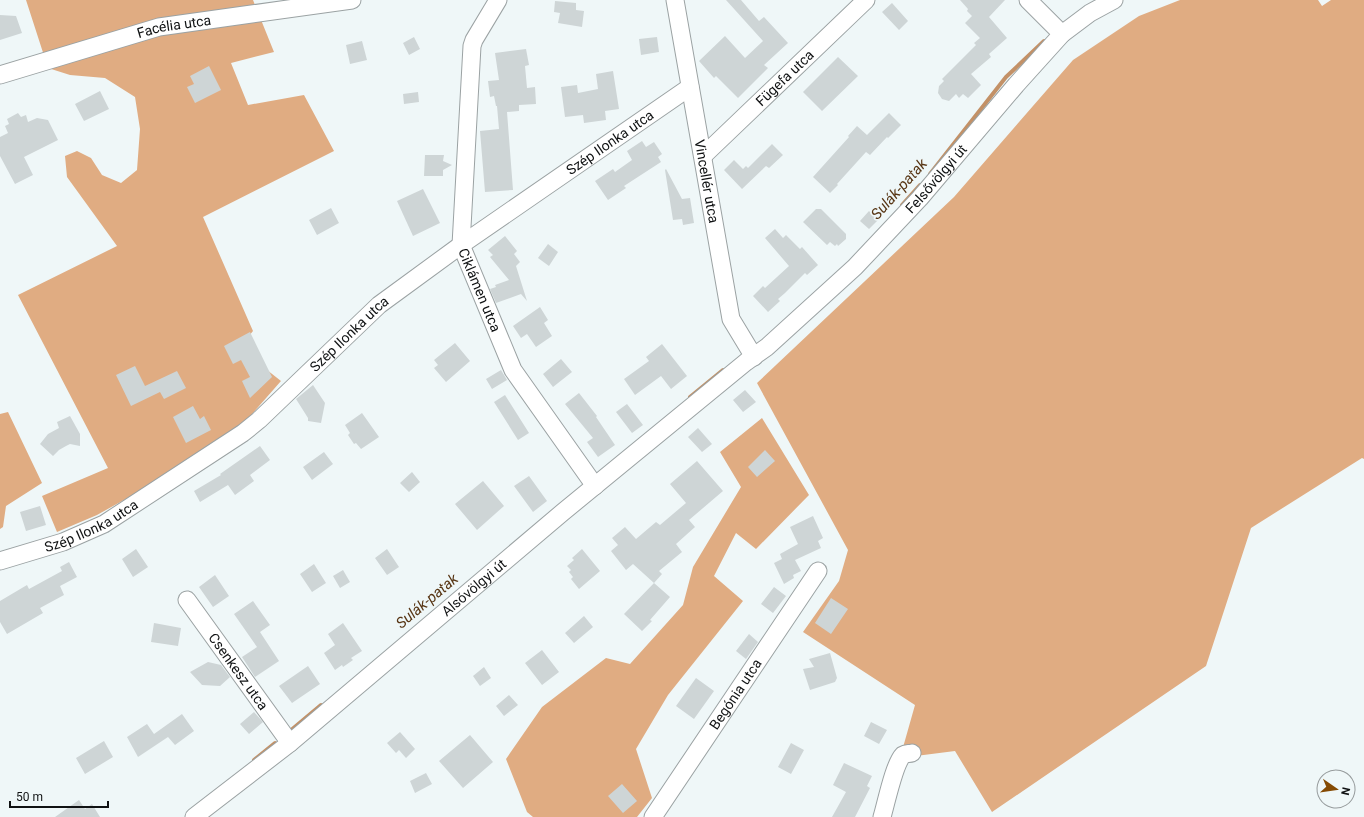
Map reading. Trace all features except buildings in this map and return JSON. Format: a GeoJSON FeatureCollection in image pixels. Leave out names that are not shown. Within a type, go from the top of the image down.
{"type":"FeatureCollection","features":[{"type":"Feature","properties":{"kind":"street","name":"Facélia utca"},"geometry":{"type":"LineString","coordinates":[[0,74],[159,27],[352,0]]}},
{"type":"Feature","properties":{"kind":"street","name":"Ciklámen utca"},"geometry":{"type":"LineString","coordinates":[[498,0],[474,40],[472,46],[461,244],[513,370],[595,486]]}},
{"type":"Feature","properties":{"kind":"street","name":"Vincellér utca"},"geometry":{"type":"LineString","coordinates":[[675,0],[731,319],[754,357]]}},
{"type":"Feature","properties":{"kind":"street","name":"Fügefa utca"},"geometry":{"type":"LineString","coordinates":[[703,156],[866,0]]}},
{"type":"Feature","properties":{"kind":"street"},"geometry":{"type":"LineString","coordinates":[[1028,0],[1062,34]]}},
{"type":"Feature","properties":{"kind":"street","name":"Felsővölgyi út"},"geometry":{"type":"LineString","coordinates":[[754,357],[855,267],[920,198],[1016,85],[1062,34],[1090,13],[1114,0]]}},
{"type":"Feature","properties":{"kind":"street","name":"Szép Ilonka utca"},"geometry":{"type":"LineString","coordinates":[[0,561],[63,542],[104,524],[244,433],[379,305],[461,244],[690,87]]}},
{"type":"Feature","properties":{"kind":"street","name":"Alsóvölgyi út"},"geometry":{"type":"LineString","coordinates":[[194,817],[290,744],[563,512],[754,357]]}},
{"type":"Feature","properties":{"kind":"street","name":"Begónia utca"},"geometry":{"type":"LineString","coordinates":[[653,817],[818,571]]}},
{"type":"Feature","properties":{"kind":"street","name":"Csenkesz utca"},"geometry":{"type":"LineString","coordinates":[[187,600],[290,744]]}},
{"type":"Feature","properties":{"kind":"street"},"geometry":{"type":"LineString","coordinates":[[882,817],[896,770],[902,756],[912,753]]}},
{"type":"Feature","properties":{"kind":"shaded area"},"geometry":{"type":"Polygon","coordinates":[[[26,0],[253,0],[274,52],[231,63],[248,105],[304,95],[334,151],[203,217],[253,331],[239,348],[281,381],[239,429],[140,491],[97,515],[57,532],[42,496],[108,468],[18,295],[117,246],[67,177],[65,156],[77,151],[91,158],[102,175],[121,183],[137,170],[140,129],[135,97],[105,78],[70,75],[48,68],[26,0]]]}},
{"type":"Feature","properties":{"kind":"shaded area"},"geometry":{"type":"Polygon","coordinates":[[[1180,0],[1318,0],[1322,6],[1331,0],[1364,0],[1364,459],[1362,458],[1251,528],[1206,666],[992,812],[955,751],[900,758],[915,705],[803,632],[839,581],[848,550],[757,383],[954,197],[1073,60],[1139,16],[1180,0]]]}},
{"type":"Feature","properties":{"kind":"shaded area"},"geometry":{"type":"Polygon","coordinates":[[[8,412],[42,483],[6,506],[3,527],[0,529],[0,414],[8,412]]]}},
{"type":"Feature","properties":{"kind":"shaded area"},"geometry":{"type":"Polygon","coordinates":[[[762,418],[809,495],[756,549],[736,533],[714,576],[743,601],[668,695],[636,749],[652,798],[637,817],[533,817],[527,812],[506,759],[542,707],[606,658],[630,664],[683,605],[693,567],[741,487],[720,452],[762,418]]]}},
{"type":"Feature","properties":{"kind":"waterway","name":"Sulák-patak"},"geometry":{"type":"LineString","coordinates":[[930,174],[1006,77],[1044,41]]}},
{"type":"Feature","properties":{"kind":"waterway","name":"Sulák-patak"},"geometry":{"type":"LineString","coordinates":[[902,205],[920,185]]}},
{"type":"Feature","properties":{"kind":"waterway","name":"Sulák-patak"},"geometry":{"type":"LineString","coordinates":[[690,397],[723,370]]}},
{"type":"Feature","properties":{"kind":"waterway","name":"Sulák-patak"},"geometry":{"type":"LineString","coordinates":[[290,731],[321,705]]}},
{"type":"Feature","properties":{"kind":"waterway"},"geometry":{"type":"LineString","coordinates":[[254,760],[275,743]]}}]}
